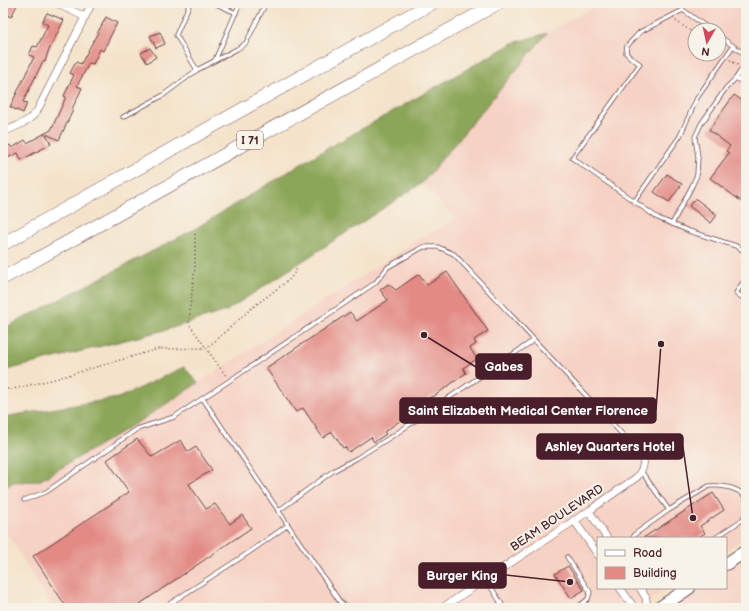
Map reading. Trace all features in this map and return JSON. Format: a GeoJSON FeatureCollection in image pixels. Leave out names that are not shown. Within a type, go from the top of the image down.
{"type":"FeatureCollection","features":[{"type":"Feature","properties":{"kind":"highway","name":"I 71"},"geometry":{"type":"LineString","coordinates":[[3,244],[432,3]]}},
{"type":"Feature","properties":{"kind":"highway","name":"I 71"},"geometry":{"type":"LineString","coordinates":[[3,278],[498,3]]}},
{"type":"Feature","properties":{"kind":"main road"},"geometry":{"type":"LineString","coordinates":[[727,563],[746,551]]}},
{"type":"Feature","properties":{"kind":"main road"},"geometry":{"type":"LineString","coordinates":[[659,608],[688,589]]}},
{"type":"Feature","properties":{"kind":"street"},"geometry":{"type":"LineString","coordinates":[[56,3],[85,17]]}},
{"type":"Feature","properties":{"kind":"street"},"geometry":{"type":"LineString","coordinates":[[3,132],[29,119],[37,112],[92,3]]}},
{"type":"Feature","properties":{"kind":"street"},"geometry":{"type":"LineString","coordinates":[[635,448],[642,456],[643,464],[641,471]]}},
{"type":"Feature","properties":{"kind":"street","name":"BEAM BOULEVARD"},"geometry":{"type":"LineString","coordinates":[[442,608],[589,511],[637,477],[641,471]]}},
{"type":"Feature","properties":{"kind":"street"},"geometry":{"type":"LineString","coordinates":[[589,511],[606,537]]}},
{"type":"Feature","properties":{"kind":"street"},"geometry":{"type":"LineString","coordinates":[[574,520],[597,554]]}},
{"type":"Feature","properties":{"kind":"street"},"geometry":{"type":"LineString","coordinates":[[621,589],[636,608]]}},
{"type":"Feature","properties":{"kind":"street"},"geometry":{"type":"LineString","coordinates":[[641,589],[646,598],[647,608]]}},
{"type":"Feature","properties":{"kind":"lane"},"geometry":{"type":"LineString","coordinates":[[190,3],[176,35],[197,70]]}},
{"type":"Feature","properties":{"kind":"lane"},"geometry":{"type":"LineString","coordinates":[[214,3],[236,13]]}},
{"type":"Feature","properties":{"kind":"lane"},"geometry":{"type":"LineString","coordinates":[[215,60],[240,3]]}},
{"type":"Feature","properties":{"kind":"lane"},"geometry":{"type":"LineString","coordinates":[[123,117],[162,96],[197,70],[246,43],[266,3]]}},
{"type":"Feature","properties":{"kind":"lane"},"geometry":{"type":"LineString","coordinates":[[700,22],[683,10],[640,32],[627,46],[626,53],[640,64],[572,158],[658,218],[689,231],[736,246],[746,252]]}},
{"type":"Feature","properties":{"kind":"lane"},"geometry":{"type":"LineString","coordinates":[[727,42],[746,55]]}},
{"type":"Feature","properties":{"kind":"lane"},"geometry":{"type":"LineString","coordinates":[[634,202],[680,136],[697,98],[733,46]]}},
{"type":"Feature","properties":{"kind":"lane"},"geometry":{"type":"LineString","coordinates":[[672,224],[692,186],[696,174],[698,157],[695,137],[701,124],[726,88],[736,78],[746,63]]}},
{"type":"Feature","properties":{"kind":"lane"},"geometry":{"type":"LineString","coordinates":[[736,78],[746,86]]}},
{"type":"Feature","properties":{"kind":"lane"},"geometry":{"type":"LineString","coordinates":[[24,500],[46,492],[137,429],[174,417],[375,283],[388,267],[423,247],[438,247],[454,254],[635,448]]}},
{"type":"Feature","properties":{"kind":"lane"},"geometry":{"type":"LineString","coordinates":[[746,278],[736,293],[746,300]]}},
{"type":"Feature","properties":{"kind":"lane"},"geometry":{"type":"LineString","coordinates":[[278,511],[333,471],[394,435],[534,340]]}},
{"type":"Feature","properties":{"kind":"lane"},"geometry":{"type":"LineString","coordinates":[[203,398],[340,602],[349,608]]}},
{"type":"Feature","properties":{"kind":"lane"},"geometry":{"type":"LineString","coordinates":[[641,471],[670,510]]}},
{"type":"Feature","properties":{"kind":"lane"},"geometry":{"type":"LineString","coordinates":[[634,537],[635,534],[670,510],[709,486],[715,485],[729,487],[740,492],[746,498]]}},
{"type":"Feature","properties":{"kind":"lane"},"geometry":{"type":"LineString","coordinates":[[716,537],[742,520],[746,514]]}},
{"type":"Feature","properties":{"kind":"lane"},"geometry":{"type":"LineString","coordinates":[[163,608],[242,557],[288,525]]}},
{"type":"Feature","properties":{"kind":"lane"},"geometry":{"type":"LineString","coordinates":[[567,557],[590,592],[588,598],[577,608]]}},
{"type":"Feature","properties":{"kind":"lane"},"geometry":{"type":"LineString","coordinates":[[486,579],[504,608]]}},
{"type":"Feature","properties":{"kind":"lane"},"geometry":{"type":"LineString","coordinates":[[495,608],[501,604]]}},
{"type":"Feature","properties":{"kind":"path"},"geometry":{"type":"LineString","coordinates":[[676,21],[687,29]]}},
{"type":"Feature","properties":{"kind":"path"},"geometry":{"type":"LineString","coordinates":[[195,234],[195,267],[189,324],[229,381]]}},
{"type":"Feature","properties":{"kind":"path"},"geometry":{"type":"LineString","coordinates":[[3,390],[55,379],[158,349],[207,348],[253,307],[290,279],[297,269]]}},
{"type":"Feature","properties":{"kind":"shaded area"},"geometry":{"type":"Polygon","coordinates":[[[600,3],[746,3],[746,537],[727,549],[727,537],[597,537],[597,589],[667,589],[638,608],[53,608],[3,527],[3,490],[13,482],[39,481],[143,419],[414,242],[456,219],[422,183],[547,33],[600,3]]]}},
{"type":"Feature","properties":{"kind":"shaded area"},"geometry":{"type":"Polygon","coordinates":[[[746,551],[746,608],[659,608],[688,589],[727,589],[727,563],[746,551]]]}},
{"type":"Feature","properties":{"kind":"green space"},"geometry":{"type":"Polygon","coordinates":[[[547,33],[422,183],[226,311],[169,329],[3,371],[3,329],[193,230],[316,155],[513,43],[547,33]]]}},
{"type":"Feature","properties":{"kind":"green space"},"geometry":{"type":"Polygon","coordinates":[[[184,367],[198,383],[143,419],[39,481],[13,482],[3,490],[3,417],[118,398],[184,367]]]}},
{"type":"Feature","properties":{"kind":"building"},"geometry":{"type":"Polygon","coordinates":[[[3,3],[13,3],[17,5],[11,17],[3,13],[3,3]]]}},
{"type":"Feature","properties":{"kind":"building"},"geometry":{"type":"Polygon","coordinates":[[[47,13],[64,20],[48,52],[45,62],[43,61],[23,102],[27,103],[23,113],[10,107],[34,57],[29,55],[33,46],[37,47],[48,25],[42,22],[47,13]]]}},
{"type":"Feature","properties":{"kind":"building"},"geometry":{"type":"Polygon","coordinates":[[[106,17],[117,23],[103,51],[100,49],[93,64],[89,63],[77,86],[82,88],[59,140],[46,134],[51,144],[21,160],[18,153],[3,160],[3,148],[10,145],[12,148],[25,140],[27,143],[51,130],[74,75],[70,73],[76,62],[81,64],[106,17]]]}},
{"type":"Feature","properties":{"kind":"building"},"geometry":{"type":"Polygon","coordinates":[[[160,32],[165,44],[156,48],[150,36],[160,32]]]}},
{"type":"Feature","properties":{"kind":"building"},"geometry":{"type":"Polygon","coordinates":[[[150,48],[156,57],[147,63],[141,53],[150,48]]]}},
{"type":"Feature","properties":{"kind":"building"},"geometry":{"type":"Polygon","coordinates":[[[734,95],[746,103],[746,205],[710,178],[729,153],[726,151],[730,146],[709,130],[734,95]]]}},
{"type":"Feature","properties":{"kind":"building"},"geometry":{"type":"Polygon","coordinates":[[[667,174],[682,184],[669,202],[654,192],[667,174]]]}},
{"type":"Feature","properties":{"kind":"building"},"geometry":{"type":"Polygon","coordinates":[[[696,199],[717,215],[711,223],[689,206],[696,199]]]}},
{"type":"Feature","properties":{"kind":"building"},"geometry":{"type":"Polygon","coordinates":[[[447,272],[488,331],[474,340],[476,344],[470,348],[477,359],[463,368],[466,373],[433,397],[432,396],[413,409],[414,411],[384,432],[386,434],[374,442],[371,437],[349,452],[345,447],[343,448],[332,432],[323,438],[303,408],[296,412],[266,368],[350,312],[357,321],[388,300],[380,290],[388,284],[396,290],[419,274],[427,285],[447,272]]]}},
{"type":"Feature","properties":{"kind":"building"},"geometry":{"type":"Polygon","coordinates":[[[137,439],[152,457],[181,440],[188,452],[196,447],[212,470],[189,484],[206,509],[215,504],[230,524],[242,515],[251,528],[134,608],[67,608],[33,556],[129,492],[107,460],[137,439]]]}},
{"type":"Feature","properties":{"kind":"building"},"geometry":{"type":"Polygon","coordinates":[[[713,493],[724,510],[700,526],[705,533],[699,537],[645,537],[713,493]]]}},
{"type":"Feature","properties":{"kind":"building"},"geometry":{"type":"Polygon","coordinates":[[[568,566],[584,590],[571,598],[555,574],[568,566]]]}},
{"type":"Feature","properties":{"kind":"place","name":"Gabes"},"geometry":{"type":"Point","coordinates":[424,335]}},
{"type":"Feature","properties":{"kind":"place","name":"Saint Elizabeth Medical Center Florence"},"geometry":{"type":"Point","coordinates":[661,344]}},
{"type":"Feature","properties":{"kind":"place","name":"Ashley Quarters Hotel"},"geometry":{"type":"Point","coordinates":[693,518]}},
{"type":"Feature","properties":{"kind":"place","name":"Burger King"},"geometry":{"type":"Point","coordinates":[570,582]}}]}
